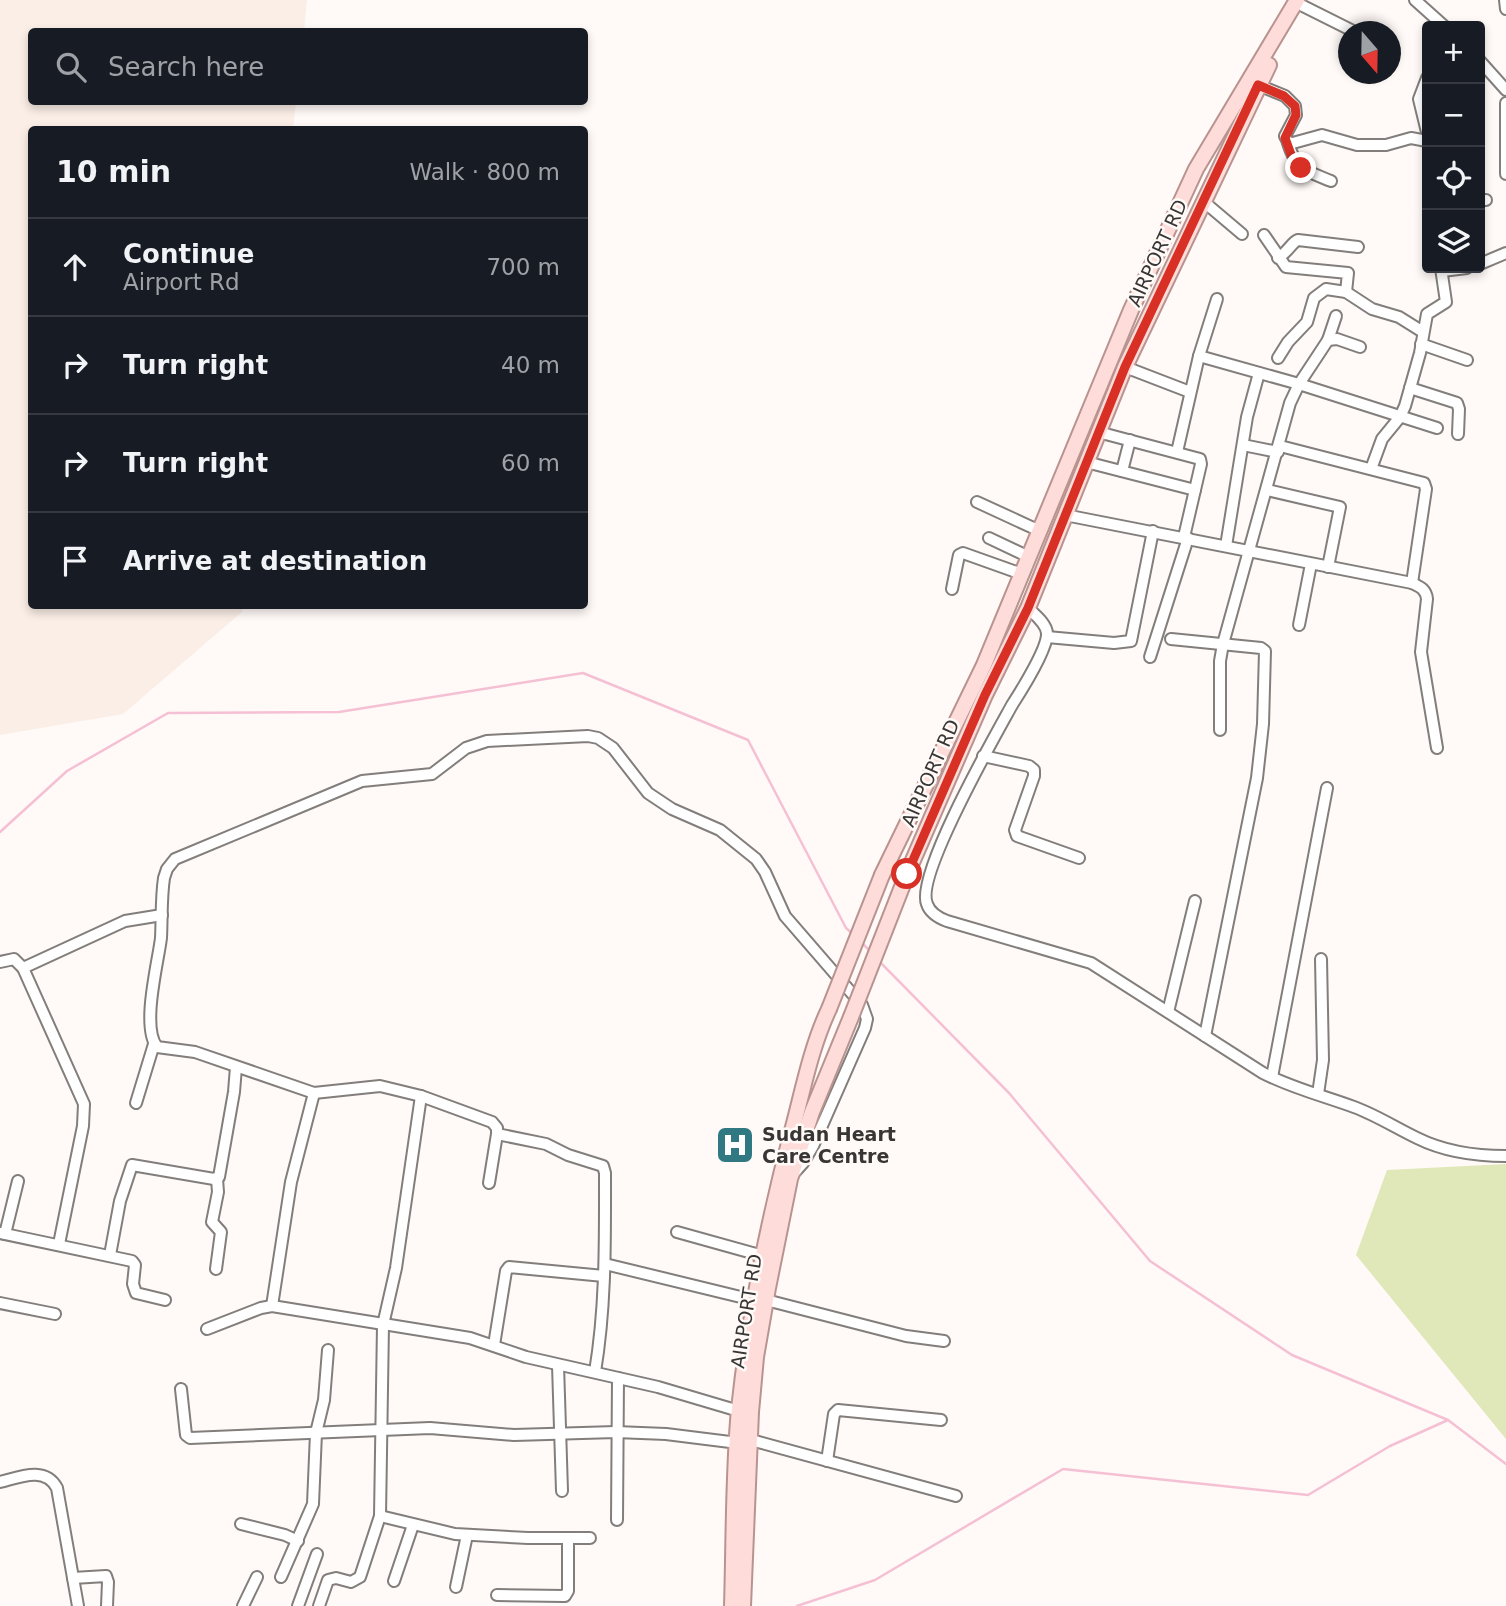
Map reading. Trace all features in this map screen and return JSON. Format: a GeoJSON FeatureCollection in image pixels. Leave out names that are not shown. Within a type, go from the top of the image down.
{"type":"FeatureCollection","features":[{"type":"Feature","properties":{"kind":"main road","name":"AIRPORT RD"},"geometry":{"type":"LineString","coordinates":[[744,1441],[756,1357],[760,1300],[791,1177],[812,1112],[907,874],[985,695],[1028,608],[1125,367],[1258,85],[1302,2]]}},
{"type":"Feature","properties":{"kind":"main road"},"geometry":{"type":"LineString","coordinates":[[738,1599],[744,1441],[739,1411],[760,1300],[763,1255],[819,1030],[882,875],[984,665],[1131,310],[1196,169],[1302,2]]}},
{"type":"Feature","properties":{"kind":"street"},"geometry":{"type":"LineString","coordinates":[[1415,0],[1438,21]]}},
{"type":"Feature","properties":{"kind":"street"},"geometry":{"type":"LineString","coordinates":[[1505,0],[1506,9]]}},
{"type":"Feature","properties":{"kind":"street"},"geometry":{"type":"LineString","coordinates":[[1302,2],[1338,22]]}},
{"type":"Feature","properties":{"kind":"street"},"geometry":{"type":"LineString","coordinates":[[1485,65],[1501,78],[1506,90]]}},
{"type":"Feature","properties":{"kind":"street"},"geometry":{"type":"LineString","coordinates":[[1258,85],[1284,96],[1295,106],[1296,115],[1285,136],[1293,160],[1301,168],[1331,181]]}},
{"type":"Feature","properties":{"kind":"street"},"geometry":{"type":"LineString","coordinates":[[1422,91],[1419,99],[1422,111]]}},
{"type":"Feature","properties":{"kind":"street"},"geometry":{"type":"LineString","coordinates":[[1506,103],[1506,174]]}},
{"type":"Feature","properties":{"kind":"street"},"geometry":{"type":"LineString","coordinates":[[1288,143],[1294,144],[1322,135],[1357,145],[1386,145],[1411,138],[1422,140]]}},
{"type":"Feature","properties":{"kind":"street"},"geometry":{"type":"LineString","coordinates":[[1203,201],[1242,234]]}},
{"type":"Feature","properties":{"kind":"street"},"geometry":{"type":"LineString","coordinates":[[1264,235],[1284,266],[1348,272],[1346,292]]}},
{"type":"Feature","properties":{"kind":"street"},"geometry":{"type":"LineString","coordinates":[[1278,258],[1287,253],[1293,242],[1298,240],[1358,247]]}},
{"type":"Feature","properties":{"kind":"street"},"geometry":{"type":"LineString","coordinates":[[1485,262],[1506,253]]}},
{"type":"Feature","properties":{"kind":"street"},"geometry":{"type":"LineString","coordinates":[[1371,469],[1382,439],[1400,417],[1410,388],[1428,312],[1447,302],[1442,273]]}},
{"type":"Feature","properties":{"kind":"street"},"geometry":{"type":"LineString","coordinates":[[1278,358],[1288,342],[1307,322],[1311,305],[1318,293],[1326,289],[1346,292],[1372,309],[1399,317],[1423,332]]}},
{"type":"Feature","properties":{"kind":"street"},"geometry":{"type":"LineString","coordinates":[[1177,452],[1199,356],[1217,299]]}},
{"type":"Feature","properties":{"kind":"street"},"geometry":{"type":"LineString","coordinates":[[1220,730],[1220,661],[1223,644],[1268,490],[1290,403],[1299,384],[1328,340],[1336,316]]}},
{"type":"Feature","properties":{"kind":"street"},"geometry":{"type":"LineString","coordinates":[[1328,340],[1337,339],[1360,347]]}},
{"type":"Feature","properties":{"kind":"street"},"geometry":{"type":"LineString","coordinates":[[1421,344],[1467,360]]}},
{"type":"Feature","properties":{"kind":"street"},"geometry":{"type":"LineString","coordinates":[[1199,356],[1299,384],[1437,428]]}},
{"type":"Feature","properties":{"kind":"street"},"geometry":{"type":"LineString","coordinates":[[1125,367],[1190,392]]}},
{"type":"Feature","properties":{"kind":"street"},"geometry":{"type":"LineString","coordinates":[[1226,546],[1252,394],[1259,373]]}},
{"type":"Feature","properties":{"kind":"street"},"geometry":{"type":"LineString","coordinates":[[1410,388],[1457,402],[1458,434]]}},
{"type":"Feature","properties":{"kind":"street"},"geometry":{"type":"LineString","coordinates":[[1098,432],[1201,460],[1186,538],[1150,657]]}},
{"type":"Feature","properties":{"kind":"street"},"geometry":{"type":"LineString","coordinates":[[1122,471],[1130,440]]}},
{"type":"Feature","properties":{"kind":"street"},"geometry":{"type":"LineString","coordinates":[[1243,445],[1279,449],[1423,483],[1426,487],[1412,583]]}},
{"type":"Feature","properties":{"kind":"street"},"geometry":{"type":"LineString","coordinates":[[1086,462],[1195,490]]}},
{"type":"Feature","properties":{"kind":"street"},"geometry":{"type":"LineString","coordinates":[[1268,490],[1339,507],[1328,567]]}},
{"type":"Feature","properties":{"kind":"street"},"geometry":{"type":"LineString","coordinates":[[977,502],[1040,531]]}},
{"type":"Feature","properties":{"kind":"street"},"geometry":{"type":"LineString","coordinates":[[1065,515],[1412,583],[1424,589],[1427,595],[1421,652],[1437,748]]}},
{"type":"Feature","properties":{"kind":"street"},"geometry":{"type":"LineString","coordinates":[[1047,637],[1114,643],[1131,641],[1153,531]]}},
{"type":"Feature","properties":{"kind":"street"},"geometry":{"type":"LineString","coordinates":[[989,538],[1029,557]]}},
{"type":"Feature","properties":{"kind":"street"},"geometry":{"type":"LineString","coordinates":[[952,589],[959,555],[963,553],[1022,574]]}},
{"type":"Feature","properties":{"kind":"street"},"geometry":{"type":"LineString","coordinates":[[1299,625],[1311,564]]}},
{"type":"Feature","properties":{"kind":"street"},"geometry":{"type":"LineString","coordinates":[[1028,608],[1045,627],[1047,637],[1030,674],[983,756],[930,871],[925,895],[931,911],[947,921],[1091,963],[1272,1077],[1378,1117],[1418,1139],[1446,1149],[1480,1156],[1506,1156]]}},
{"type":"Feature","properties":{"kind":"street"},"geometry":{"type":"LineString","coordinates":[[1171,639],[1265,650],[1263,724],[1255,786],[1205,1036]]}},
{"type":"Feature","properties":{"kind":"street"},"geometry":{"type":"LineString","coordinates":[[489,1183],[497,1128],[492,1122],[421,1096],[380,1086],[314,1093],[195,1052],[159,1049],[154,1044],[152,999],[160,948],[164,878],[175,859],[351,785],[375,779],[432,774],[466,748],[487,741],[588,736],[598,738],[613,748],[648,793],[672,809],[720,830],[756,859],[765,872],[785,916],[863,1005],[866,1012],[865,1028],[813,1146],[791,1177]]}},
{"type":"Feature","properties":{"kind":"street"},"geometry":{"type":"LineString","coordinates":[[983,756],[1029,766],[1034,770],[1015,830],[1017,836],[1079,858]]}},
{"type":"Feature","properties":{"kind":"street"},"geometry":{"type":"LineString","coordinates":[[1272,1077],[1327,788]]}},
{"type":"Feature","properties":{"kind":"street"},"geometry":{"type":"LineString","coordinates":[[1168,1012],[1195,901]]}},
{"type":"Feature","properties":{"kind":"street"},"geometry":{"type":"LineString","coordinates":[[23,968],[125,921],[162,915]]}},
{"type":"Feature","properties":{"kind":"street"},"geometry":{"type":"LineString","coordinates":[[1318,1094],[1324,1060],[1321,958]]}},
{"type":"Feature","properties":{"kind":"street"},"geometry":{"type":"LineString","coordinates":[[0,962],[14,959],[23,968],[84,1104],[83,1126],[59,1244]]}},
{"type":"Feature","properties":{"kind":"street"},"geometry":{"type":"LineString","coordinates":[[136,1103],[154,1044]]}},
{"type":"Feature","properties":{"kind":"street"},"geometry":{"type":"LineString","coordinates":[[216,1269],[221,1232],[212,1222],[236,1067]]}},
{"type":"Feature","properties":{"kind":"street"},"geometry":{"type":"LineString","coordinates":[[272,1306],[291,1182],[314,1093]]}},
{"type":"Feature","properties":{"kind":"street"},"geometry":{"type":"LineString","coordinates":[[319,1606],[328,1580],[336,1578],[351,1582],[360,1577],[380,1516],[383,1325],[396,1268],[421,1096]]}},
{"type":"Feature","properties":{"kind":"street"},"geometry":{"type":"LineString","coordinates":[[496,1134],[546,1144],[573,1157],[603,1166],[604,1270],[600,1343],[595,1372]]}},
{"type":"Feature","properties":{"kind":"street"},"geometry":{"type":"LineString","coordinates":[[110,1255],[120,1201],[132,1165],[141,1164],[217,1179]]}},
{"type":"Feature","properties":{"kind":"street"},"geometry":{"type":"LineString","coordinates":[[18,1181],[3,1234],[110,1255],[134,1263],[133,1284],[136,1293],[164,1300]]}},
{"type":"Feature","properties":{"kind":"street"},"geometry":{"type":"LineString","coordinates":[[677,1232],[763,1255]]}},
{"type":"Feature","properties":{"kind":"street"},"geometry":{"type":"LineString","coordinates":[[494,1345],[506,1271],[509,1267],[604,1270],[760,1300],[906,1336],[944,1341]]}},
{"type":"Feature","properties":{"kind":"street"},"geometry":{"type":"LineString","coordinates":[[0,1303],[55,1314]]}},
{"type":"Feature","properties":{"kind":"street"},"geometry":{"type":"LineString","coordinates":[[207,1329],[272,1306],[452,1334],[526,1357],[618,1377],[739,1411]]}},
{"type":"Feature","properties":{"kind":"street"},"geometry":{"type":"LineString","coordinates":[[281,1577],[313,1504],[316,1433],[324,1399],[328,1350]]}},
{"type":"Feature","properties":{"kind":"street"},"geometry":{"type":"LineString","coordinates":[[558,1365],[562,1491]]}},
{"type":"Feature","properties":{"kind":"street"},"geometry":{"type":"LineString","coordinates":[[617,1520],[618,1377]]}},
{"type":"Feature","properties":{"kind":"street"},"geometry":{"type":"LineString","coordinates":[[181,1389],[186,1435],[190,1438],[430,1428],[514,1434],[617,1432],[680,1436],[744,1441],[956,1496]]}},
{"type":"Feature","properties":{"kind":"street"},"geometry":{"type":"LineString","coordinates":[[827,1461],[834,1414],[838,1410],[941,1420]]}},
{"type":"Feature","properties":{"kind":"street"},"geometry":{"type":"LineString","coordinates":[[0,1482],[35,1474],[49,1477],[54,1482],[78,1606]]}},
{"type":"Feature","properties":{"kind":"street"},"geometry":{"type":"LineString","coordinates":[[380,1516],[467,1535],[590,1538]]}},
{"type":"Feature","properties":{"kind":"street"},"geometry":{"type":"LineString","coordinates":[[241,1524],[298,1541]]}},
{"type":"Feature","properties":{"kind":"street"},"geometry":{"type":"LineString","coordinates":[[394,1581],[413,1525]]}},
{"type":"Feature","properties":{"kind":"street"},"geometry":{"type":"LineString","coordinates":[[456,1587],[467,1535]]}},
{"type":"Feature","properties":{"kind":"street"},"geometry":{"type":"LineString","coordinates":[[497,1595],[565,1597],[568,1591],[568,1538]]}},
{"type":"Feature","properties":{"kind":"street"},"geometry":{"type":"LineString","coordinates":[[298,1606],[317,1554]]}},
{"type":"Feature","properties":{"kind":"street"},"geometry":{"type":"LineString","coordinates":[[73,1578],[106,1576],[107,1606]]}},
{"type":"Feature","properties":{"kind":"street"},"geometry":{"type":"LineString","coordinates":[[243,1606],[257,1577]]}},
{"type":"Feature","properties":{"kind":"shaded area"},"geometry":{"type":"Polygon","coordinates":[[[0,0],[307,0],[304,28],[28,28],[28,105],[296,105],[293,126],[28,126],[28,609],[242,609],[123,714],[0,735],[0,0]]]}},
{"type":"Feature","properties":{"kind":"green space"},"geometry":{"type":"Polygon","coordinates":[[[1506,1164],[1506,1439],[1356,1255],[1387,1170],[1506,1164]]]}},
{"type":"Feature","properties":{"kind":"waterway"},"geometry":{"type":"LineString","coordinates":[[0,832],[67,771],[168,713],[339,712],[583,673],[748,740],[846,928],[854,935]]}},
{"type":"Feature","properties":{"kind":"waterway"},"geometry":{"type":"LineString","coordinates":[[861,942],[871,952]]}},
{"type":"Feature","properties":{"kind":"waterway"},"geometry":{"type":"LineString","coordinates":[[878,960],[1009,1093],[1150,1261],[1292,1355],[1448,1420],[1506,1464]]}},
{"type":"Feature","properties":{"kind":"waterway"},"geometry":{"type":"LineString","coordinates":[[797,1606],[875,1580],[1063,1469],[1308,1495],[1390,1446],[1448,1420]]}},
{"type":"Feature","properties":{"kind":"place","name":"Sudan Heart Care Centre"},"geometry":{"type":"Point","coordinates":[735,1145]}},
{"type":"Feature","properties":{"kind":"route"},"geometry":{"type":"LineString","coordinates":[[907,874],[985,695],[1028,608],[1125,367],[1258,85],[1284,96],[1295,106],[1296,115],[1285,138],[1293,160],[1301,168]]}}]}
